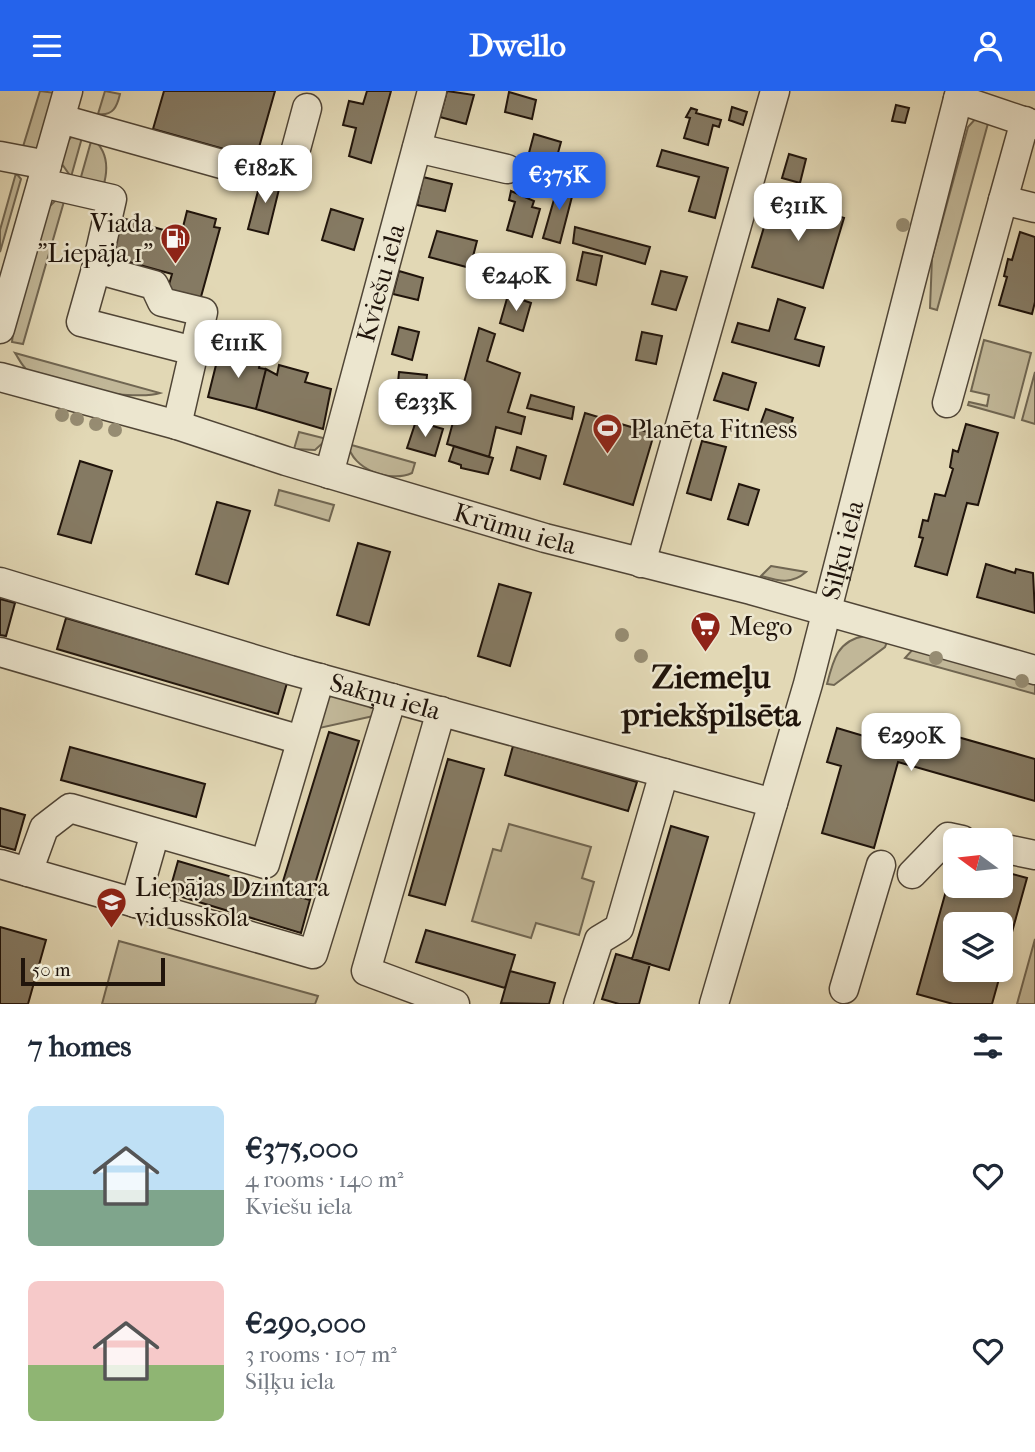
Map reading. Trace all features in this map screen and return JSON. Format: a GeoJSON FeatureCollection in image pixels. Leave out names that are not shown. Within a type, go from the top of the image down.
{"type":"FeatureCollection","features":[{"type":"Feature","properties":{"kind":"street"},"geometry":{"type":"LineString","coordinates":[[0,329],[68,91]]}},
{"type":"Feature","properties":{"kind":"street","name":"Kviešu iela"},"geometry":{"type":"LineString","coordinates":[[329,474],[432,91]]}},
{"type":"Feature","properties":{"kind":"street"},"geometry":{"type":"LineString","coordinates":[[641,563],[775,91]]}},
{"type":"Feature","properties":{"kind":"street"},"geometry":{"type":"LineString","coordinates":[[947,403],[1003,200],[1030,123],[959,95]]}},
{"type":"Feature","properties":{"kind":"street","name":"Siļķu iela"},"geometry":{"type":"LineString","coordinates":[[714,1004],[826,611],[959,95]]}},
{"type":"Feature","properties":{"kind":"street"},"geometry":{"type":"LineString","coordinates":[[61,119],[243,170],[290,171],[307,108]]}},
{"type":"Feature","properties":{"kind":"street"},"geometry":{"type":"LineString","coordinates":[[417,148],[507,170]]}},
{"type":"Feature","properties":{"kind":"street"},"geometry":{"type":"LineString","coordinates":[[0,156],[112,199],[82,322],[194,351]]}},
{"type":"Feature","properties":{"kind":"street"},"geometry":{"type":"LineString","coordinates":[[1003,200],[1035,208]]}},
{"type":"Feature","properties":{"kind":"street"},"geometry":{"type":"LineString","coordinates":[[96,269],[154,285],[162,302],[203,312],[177,425]]}},
{"type":"Feature","properties":{"kind":"street","name":"Krūmu iela"},"geometry":{"type":"LineString","coordinates":[[0,377],[177,425],[329,474],[641,563],[826,611],[1035,670]]}},
{"type":"Feature","properties":{"kind":"street","name":"Sakņu iela"},"geometry":{"type":"LineString","coordinates":[[0,582],[320,678],[773,803]]}},
{"type":"Feature","properties":{"kind":"street"},"geometry":{"type":"LineString","coordinates":[[0,652],[301,740]]}},
{"type":"Feature","properties":{"kind":"street"},"geometry":{"type":"LineString","coordinates":[[28,872],[44,828],[70,808],[265,864],[320,678]]}},
{"type":"Feature","properties":{"kind":"street"},"geometry":{"type":"LineString","coordinates":[[0,864],[313,954],[392,698]]}},
{"type":"Feature","properties":{"kind":"street"},"geometry":{"type":"LineString","coordinates":[[441,711],[366,971],[455,1004]]}},
{"type":"Feature","properties":{"kind":"street"},"geometry":{"type":"LineString","coordinates":[[578,1004],[599,940],[619,928],[664,773]]}},
{"type":"Feature","properties":{"kind":"street"},"geometry":{"type":"LineString","coordinates":[[135,903],[155,832]]}},
{"type":"Feature","properties":{"kind":"street"},"geometry":{"type":"LineString","coordinates":[[912,873],[943,842]]}},
{"type":"Feature","properties":{"kind":"street"},"geometry":{"type":"LineString","coordinates":[[1013,850],[1035,855]]}},
{"type":"Feature","properties":{"kind":"street"},"geometry":{"type":"LineString","coordinates":[[844,989],[881,865]]}},
{"type":"Feature","properties":{"kind":"shaded area"},"geometry":{"type":"Polygon","coordinates":[[[40,91],[55,93],[41,143],[36,149],[22,150],[40,91]]]}},
{"type":"Feature","properties":{"kind":"shaded area"},"geometry":{"type":"Polygon","coordinates":[[[105,91],[120,94],[119,99],[111,112],[98,114],[105,91]]]}},
{"type":"Feature","properties":{"kind":"shaded area"},"geometry":{"type":"Polygon","coordinates":[[[978,116],[990,116],[937,310],[930,308],[932,258],[968,127],[978,116]]]}},
{"type":"Feature","properties":{"kind":"shaded area"},"geometry":{"type":"Polygon","coordinates":[[[74,134],[83,134],[71,177],[62,164],[66,143],[74,134]]]}},
{"type":"Feature","properties":{"kind":"shaded area"},"geometry":{"type":"Polygon","coordinates":[[[92,138],[101,148],[106,160],[103,187],[79,184],[92,138]]]}},
{"type":"Feature","properties":{"kind":"shaded area"},"geometry":{"type":"Polygon","coordinates":[[[16,173],[21,179],[0,252],[0,230],[16,173]]]}},
{"type":"Feature","properties":{"kind":"shaded area"},"geometry":{"type":"Polygon","coordinates":[[[65,198],[23,344],[12,342],[14,325],[48,208],[57,199],[65,198]]]}},
{"type":"Feature","properties":{"kind":"shaded area"},"geometry":{"type":"Polygon","coordinates":[[[984,340],[1031,353],[1014,418],[968,405],[969,402],[987,406],[989,395],[971,391],[984,340]]]}},
{"type":"Feature","properties":{"kind":"shaded area"},"geometry":{"type":"Polygon","coordinates":[[[15,353],[160,393],[113,394],[53,382],[28,371],[15,353]]]}},
{"type":"Feature","properties":{"kind":"shaded area"},"geometry":{"type":"Polygon","coordinates":[[[1035,372],[1035,424],[1022,420],[1035,372]]]}},
{"type":"Feature","properties":{"kind":"shaded area"},"geometry":{"type":"Polygon","coordinates":[[[299,432],[327,439],[315,450],[294,449],[299,432]]]}},
{"type":"Feature","properties":{"kind":"shaded area"},"geometry":{"type":"Polygon","coordinates":[[[348,444],[415,463],[412,473],[394,476],[374,472],[357,461],[348,444]]]}},
{"type":"Feature","properties":{"kind":"shaded area"},"geometry":{"type":"Polygon","coordinates":[[[279,490],[334,505],[329,521],[275,505],[279,490]]]}},
{"type":"Feature","properties":{"kind":"shaded area"},"geometry":{"type":"Polygon","coordinates":[[[771,566],[806,572],[790,580],[761,576],[771,566]]]}},
{"type":"Feature","properties":{"kind":"shaded area"},"geometry":{"type":"Polygon","coordinates":[[[865,636],[888,639],[885,647],[834,685],[827,684],[838,653],[849,642],[865,636]]]}},
{"type":"Feature","properties":{"kind":"shaded area"},"geometry":{"type":"Polygon","coordinates":[[[914,648],[1035,680],[1035,694],[905,658],[914,648]]]}},
{"type":"Feature","properties":{"kind":"shaded area"},"geometry":{"type":"Polygon","coordinates":[[[334,694],[372,702],[378,715],[315,729],[325,700],[334,694]]]}},
{"type":"Feature","properties":{"kind":"shaded area"},"geometry":{"type":"Polygon","coordinates":[[[509,824],[591,847],[582,878],[594,882],[579,935],[536,923],[531,938],[472,921],[493,849],[501,851],[509,824]]]}},
{"type":"Feature","properties":{"kind":"shaded area"},"geometry":{"type":"Polygon","coordinates":[[[1035,939],[1035,1004],[1017,1004],[1035,939]]]}},
{"type":"Feature","properties":{"kind":"shaded area"},"geometry":{"type":"Polygon","coordinates":[[[119,941],[318,996],[315,1004],[102,1004],[119,941]]]}},
{"type":"Feature","properties":{"kind":"building"},"geometry":{"type":"Polygon","coordinates":[[[164,91],[275,91],[256,158],[153,129],[164,91]]]}},
{"type":"Feature","properties":{"kind":"building"},"geometry":{"type":"Polygon","coordinates":[[[367,91],[391,91],[371,163],[349,156],[356,128],[343,125],[349,101],[363,104],[367,91]]]}},
{"type":"Feature","properties":{"kind":"building"},"geometry":{"type":"Polygon","coordinates":[[[447,91],[474,95],[466,124],[440,117],[447,91]]]}},
{"type":"Feature","properties":{"kind":"building"},"geometry":{"type":"Polygon","coordinates":[[[509,92],[536,100],[532,119],[505,112],[509,92]]]}},
{"type":"Feature","properties":{"kind":"building"},"geometry":{"type":"Polygon","coordinates":[[[896,105],[909,108],[905,123],[892,121],[896,105]]]}},
{"type":"Feature","properties":{"kind":"building"},"geometry":{"type":"Polygon","coordinates":[[[732,107],[747,112],[743,125],[729,120],[732,107]]]}},
{"type":"Feature","properties":{"kind":"building"},"geometry":{"type":"Polygon","coordinates":[[[691,108],[697,110],[696,113],[721,120],[719,127],[713,125],[708,145],[684,138],[690,118],[686,117],[691,108]]]}},
{"type":"Feature","properties":{"kind":"building"},"geometry":{"type":"Polygon","coordinates":[[[534,134],[561,142],[553,171],[526,164],[534,134]]]}},
{"type":"Feature","properties":{"kind":"building"},"geometry":{"type":"Polygon","coordinates":[[[662,150],[728,168],[715,218],[689,211],[699,177],[657,166],[662,150]]]}},
{"type":"Feature","properties":{"kind":"building"},"geometry":{"type":"Polygon","coordinates":[[[789,154],[806,159],[800,183],[782,178],[789,154]]]}},
{"type":"Feature","properties":{"kind":"building"},"geometry":{"type":"Polygon","coordinates":[[[262,176],[281,181],[268,234],[248,229],[262,176]]]}},
{"type":"Feature","properties":{"kind":"building"},"geometry":{"type":"Polygon","coordinates":[[[423,177],[452,184],[445,211],[417,205],[423,177]]]}},
{"type":"Feature","properties":{"kind":"building"},"geometry":{"type":"Polygon","coordinates":[[[559,182],[575,185],[560,243],[543,238],[559,182]]]}},
{"type":"Feature","properties":{"kind":"building"},"geometry":{"type":"Polygon","coordinates":[[[511,191],[534,201],[532,207],[540,209],[532,237],[507,230],[515,202],[509,200],[511,191]]]}},
{"type":"Feature","properties":{"kind":"building"},"geometry":{"type":"Polygon","coordinates":[[[773,197],[844,218],[823,288],[752,267],[773,197]]]}},
{"type":"Feature","properties":{"kind":"building"},"geometry":{"type":"Polygon","coordinates":[[[331,209],[363,219],[354,250],[322,240],[331,209]]]}},
{"type":"Feature","properties":{"kind":"building","name":"Viada \"Liepāja 1\""},"geometry":{"type":"Polygon","coordinates":[[[187,211],[216,219],[214,227],[220,228],[199,304],[166,295],[172,274],[111,257],[122,218],[181,235],[187,211]]]}},
{"type":"Feature","properties":{"kind":"building"},"geometry":{"type":"Polygon","coordinates":[[[575,227],[650,247],[645,264],[573,243],[575,227]]]}},
{"type":"Feature","properties":{"kind":"building"},"geometry":{"type":"Polygon","coordinates":[[[437,231],[477,241],[470,268],[429,257],[437,231]]]}},
{"type":"Feature","properties":{"kind":"building"},"geometry":{"type":"Polygon","coordinates":[[[1020,232],[1035,237],[1035,302],[1032,314],[999,305],[1007,277],[1004,276],[1008,259],[1012,260],[1020,232]]]}},
{"type":"Feature","properties":{"kind":"building"},"geometry":{"type":"Polygon","coordinates":[[[583,252],[602,256],[596,285],[577,280],[583,252]]]}},
{"type":"Feature","properties":{"kind":"building"},"geometry":{"type":"Polygon","coordinates":[[[399,271],[423,278],[418,300],[393,294],[399,271]]]}},
{"type":"Feature","properties":{"kind":"building"},"geometry":{"type":"Polygon","coordinates":[[[661,271],[687,277],[676,310],[652,304],[661,271]]]}},
{"type":"Feature","properties":{"kind":"building"},"geometry":{"type":"Polygon","coordinates":[[[508,295],[531,303],[523,331],[500,323],[508,295]]]}},
{"type":"Feature","properties":{"kind":"building"},"geometry":{"type":"Polygon","coordinates":[[[778,299],[805,308],[795,339],[824,347],[819,366],[732,342],[738,323],[769,331],[778,299]]]}},
{"type":"Feature","properties":{"kind":"building"},"geometry":{"type":"Polygon","coordinates":[[[399,327],[419,332],[412,360],[392,354],[399,327]]]}},
{"type":"Feature","properties":{"kind":"building"},"geometry":{"type":"Polygon","coordinates":[[[479,328],[495,334],[487,361],[520,373],[508,412],[525,417],[521,434],[496,427],[489,457],[447,444],[479,328]]]}},
{"type":"Feature","properties":{"kind":"building"},"geometry":{"type":"Polygon","coordinates":[[[642,332],[662,336],[656,364],[636,360],[642,332]]]}},
{"type":"Feature","properties":{"kind":"building"},"geometry":{"type":"Polygon","coordinates":[[[226,350],[261,359],[259,368],[266,369],[256,409],[208,397],[218,357],[224,358],[226,350]]]}},
{"type":"Feature","properties":{"kind":"building"},"geometry":{"type":"Polygon","coordinates":[[[279,365],[308,373],[305,382],[331,389],[323,429],[256,409],[266,369],[277,375],[279,365]]]}},
{"type":"Feature","properties":{"kind":"building"},"geometry":{"type":"Polygon","coordinates":[[[399,372],[427,375],[423,417],[395,414],[399,372]]]}},
{"type":"Feature","properties":{"kind":"building"},"geometry":{"type":"Polygon","coordinates":[[[723,373],[756,383],[748,410],[714,400],[723,373]]]}},
{"type":"Feature","properties":{"kind":"building"},"geometry":{"type":"Polygon","coordinates":[[[531,395],[574,407],[572,419],[527,408],[531,395]]]}},
{"type":"Feature","properties":{"kind":"building"},"geometry":{"type":"Polygon","coordinates":[[[766,409],[793,418],[787,437],[759,428],[766,409]]]}},
{"type":"Feature","properties":{"kind":"building"},"geometry":{"type":"Polygon","coordinates":[[[585,413],[654,434],[633,505],[564,484],[585,413]]]}},
{"type":"Feature","properties":{"kind":"building"},"geometry":{"type":"Polygon","coordinates":[[[416,421],[443,429],[435,456],[407,448],[416,421]]]}},
{"type":"Feature","properties":{"kind":"building"},"geometry":{"type":"Polygon","coordinates":[[[966,424],[998,433],[978,505],[967,503],[947,575],[915,566],[923,538],[919,537],[923,520],[928,521],[935,494],[945,496],[953,469],[950,467],[953,450],[958,452],[966,424]]]}},
{"type":"Feature","properties":{"kind":"building"},"geometry":{"type":"Polygon","coordinates":[[[702,441],[726,447],[711,500],[687,493],[702,441]]]}},
{"type":"Feature","properties":{"kind":"building"},"geometry":{"type":"Polygon","coordinates":[[[454,446],[493,458],[488,474],[461,468],[461,465],[449,461],[454,446]]]}},
{"type":"Feature","properties":{"kind":"building"},"geometry":{"type":"Polygon","coordinates":[[[517,447],[546,456],[540,479],[511,470],[517,447]]]}},
{"type":"Feature","properties":{"kind":"building"},"geometry":{"type":"Polygon","coordinates":[[[80,461],[112,471],[91,543],[58,534],[80,461]]]}},
{"type":"Feature","properties":{"kind":"building"},"geometry":{"type":"Polygon","coordinates":[[[739,484],[759,490],[748,525],[728,519],[739,484]]]}},
{"type":"Feature","properties":{"kind":"building"},"geometry":{"type":"Polygon","coordinates":[[[217,502],[250,511],[228,584],[196,574],[217,502]]]}},
{"type":"Feature","properties":{"kind":"building"},"geometry":{"type":"Polygon","coordinates":[[[358,543],[390,552],[369,625],[337,615],[358,543]]]}},
{"type":"Feature","properties":{"kind":"building"},"geometry":{"type":"Polygon","coordinates":[[[986,564],[1015,573],[1016,569],[1033,573],[1035,613],[977,597],[986,564]]]}},
{"type":"Feature","properties":{"kind":"building"},"geometry":{"type":"Polygon","coordinates":[[[499,584],[531,593],[510,666],[478,656],[499,584]]]}},
{"type":"Feature","properties":{"kind":"building"},"geometry":{"type":"Polygon","coordinates":[[[0,599],[15,603],[6,636],[0,635],[0,599]]]}},
{"type":"Feature","properties":{"kind":"building"},"geometry":{"type":"Polygon","coordinates":[[[66,618],[287,683],[278,714],[57,649],[66,618]]]}},
{"type":"Feature","properties":{"kind":"building"},"geometry":{"type":"Polygon","coordinates":[[[891,718],[1035,759],[1035,801],[898,762],[874,848],[822,833],[841,766],[827,762],[837,728],[884,742],[891,718]]]}},
{"type":"Feature","properties":{"kind":"building"},"geometry":{"type":"Polygon","coordinates":[[[329,732],[359,741],[310,900],[280,891],[329,732]]]}},
{"type":"Feature","properties":{"kind":"building"},"geometry":{"type":"Polygon","coordinates":[[[513,746],[637,782],[628,811],[505,775],[513,746]]]}},
{"type":"Feature","properties":{"kind":"building"},"geometry":{"type":"Polygon","coordinates":[[[70,747],[205,784],[196,817],[61,780],[70,747]]]}},
{"type":"Feature","properties":{"kind":"building"},"geometry":{"type":"Polygon","coordinates":[[[448,759],[484,769],[445,905],[409,895],[448,759]]]}},
{"type":"Feature","properties":{"kind":"building"},"geometry":{"type":"Polygon","coordinates":[[[0,808],[25,815],[15,850],[0,846],[0,808]]]}},
{"type":"Feature","properties":{"kind":"building"},"geometry":{"type":"Polygon","coordinates":[[[671,826],[708,837],[669,970],[632,959],[671,826]]]}},
{"type":"Feature","properties":{"kind":"building"},"geometry":{"type":"Polygon","coordinates":[[[178,861],[310,900],[301,933],[169,893],[178,861]]]}},
{"type":"Feature","properties":{"kind":"building"},"geometry":{"type":"Polygon","coordinates":[[[1013,874],[1027,878],[1013,928],[1013,912],[943,912],[943,982],[998,982],[992,1004],[953,1004],[917,994],[944,898],[1013,898],[1013,874]]]}},
{"type":"Feature","properties":{"kind":"building"},"geometry":{"type":"Polygon","coordinates":[[[0,927],[46,940],[28,1004],[0,1004],[0,927]]]}},
{"type":"Feature","properties":{"kind":"building"},"geometry":{"type":"Polygon","coordinates":[[[426,930],[515,955],[505,988],[416,962],[426,930]]]}},
{"type":"Feature","properties":{"kind":"building"},"geometry":{"type":"Polygon","coordinates":[[[616,954],[650,964],[639,1004],[619,1004],[602,999],[616,954]]]}},
{"type":"Feature","properties":{"kind":"building"},"geometry":{"type":"Polygon","coordinates":[[[510,971],[555,983],[549,1004],[501,1003],[510,971]]]}},
{"type":"Feature","properties":{"kind":"place","name":"Viada \"Liepāja 1\""},"geometry":{"type":"Point","coordinates":[176,265]}},
{"type":"Feature","properties":{"kind":"place","name":"Planēta Fitness"},"geometry":{"type":"Point","coordinates":[607,456]}},
{"type":"Feature","properties":{"kind":"place","name":"Mego"},"geometry":{"type":"Point","coordinates":[706,653]}},
{"type":"Feature","properties":{"kind":"place","name":"Liepājas Dzintara vidusskola"},"geometry":{"type":"Point","coordinates":[112,929]}},
{"type":"Feature","properties":{"kind":"district","name":"Ziemeļu priekšpilsēta"},"geometry":{"type":"Point","coordinates":[711,696]}}]}
